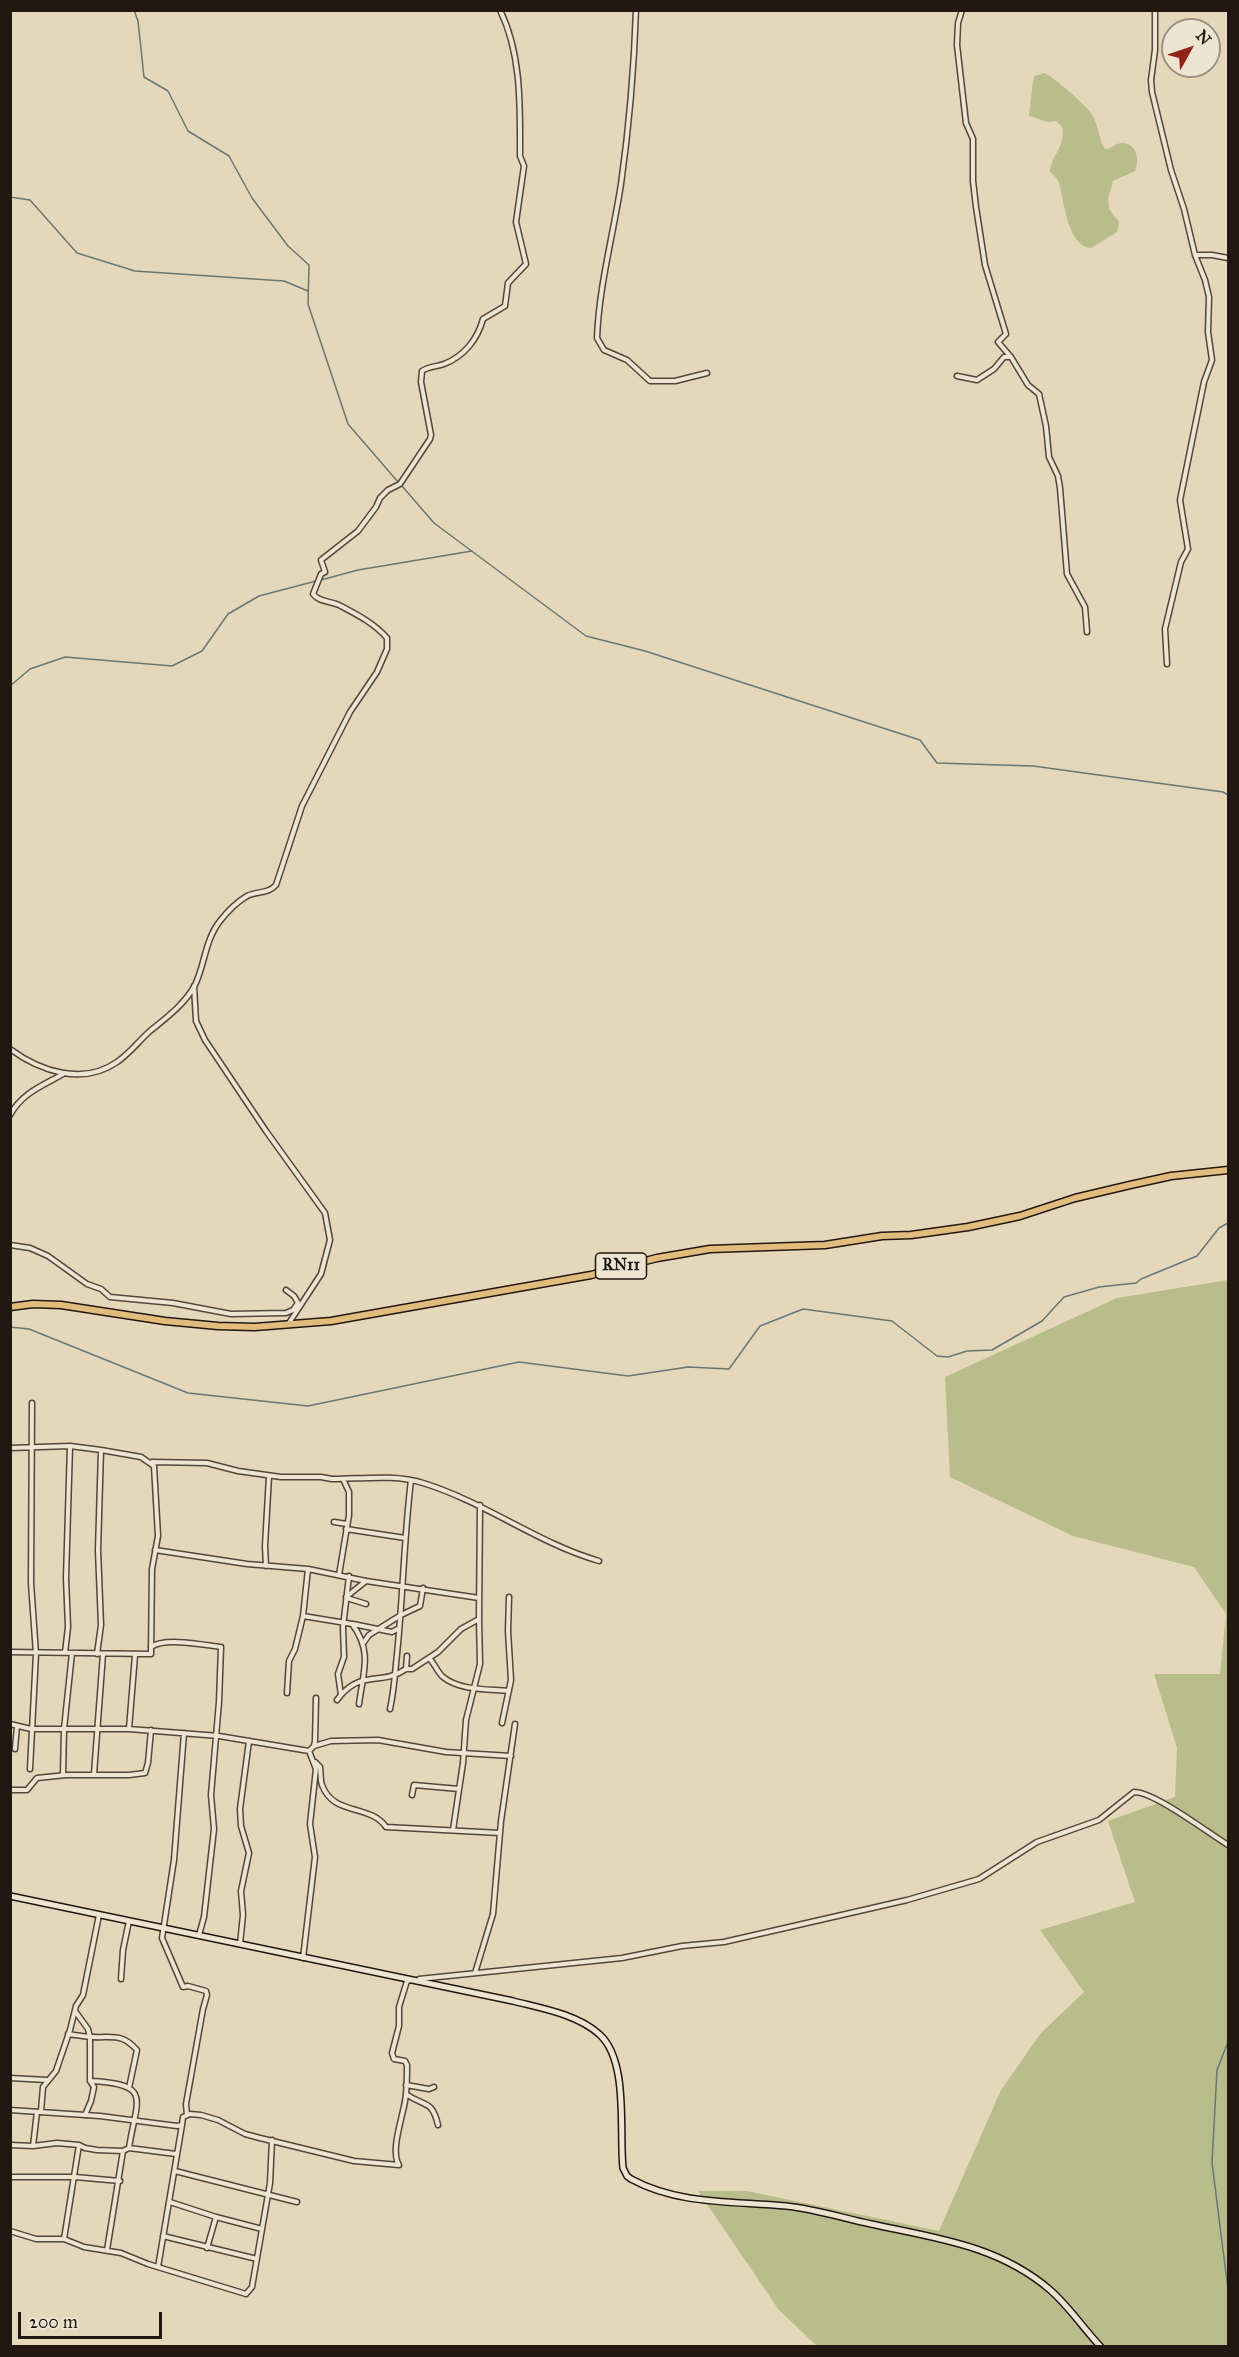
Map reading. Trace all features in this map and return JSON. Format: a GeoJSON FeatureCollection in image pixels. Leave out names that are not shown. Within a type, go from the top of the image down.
{"type":"FeatureCollection","features":[{"type":"Feature","properties":{"kind":"main road","name":"RN11"},"geometry":{"type":"LineString","coordinates":[[10,1307],[33,1304],[61,1305],[165,1321],[218,1326],[288,1325],[372,1315],[591,1275],[657,1258],[710,1249],[825,1245],[882,1236],[910,1235],[968,1227],[1020,1216],[1075,1198],[1171,1176],[1228,1170]]}},
{"type":"Feature","properties":{"kind":"main road"},"geometry":{"type":"LineString","coordinates":[[10,1896],[549,2010],[569,2017],[599,2033],[613,2055],[619,2083],[623,2168],[627,2176],[638,2183],[668,2195],[697,2200],[789,2207],[959,2242],[1007,2262],[1037,2280],[1062,2301],[1100,2346]]}},
{"type":"Feature","properties":{"kind":"street"},"geometry":{"type":"LineString","coordinates":[[10,1115],[26,1095],[63,1074],[94,1072],[116,1063],[181,1004],[194,986],[207,945],[219,923],[247,896],[269,891],[276,885],[299,813],[319,769],[350,712],[377,672],[387,649],[387,638],[378,627],[313,594],[321,574],[325,572],[321,560],[358,531],[380,498],[393,486],[400,484],[430,439],[421,382],[422,371],[444,364],[469,347],[482,329],[483,319],[505,306],[508,283],[526,264],[516,222],[524,166],[520,156],[516,60],[512,39],[500,10]]}},
{"type":"Feature","properties":{"kind":"street"},"geometry":{"type":"LineString","coordinates":[[636,10],[634,75],[620,186],[607,253],[597,338],[604,350],[622,357],[650,381],[675,381],[707,373]]}},
{"type":"Feature","properties":{"kind":"street"},"geometry":{"type":"LineString","coordinates":[[962,10],[957,33],[960,81],[966,123],[974,139],[973,181],[985,265],[1006,334],[998,342],[1011,357],[1024,379],[1036,390],[1040,399],[1049,457],[1058,476],[1067,574],[1085,608],[1087,632]]}},
{"type":"Feature","properties":{"kind":"street"},"geometry":{"type":"LineString","coordinates":[[1155,10],[1152,92],[1171,170],[1209,297],[1208,333],[1212,360],[1204,382],[1180,500],[1188,549],[1181,562],[1165,629],[1167,664]]}},
{"type":"Feature","properties":{"kind":"street"},"geometry":{"type":"LineString","coordinates":[[1195,255],[1215,255],[1228,258]]}},
{"type":"Feature","properties":{"kind":"street"},"geometry":{"type":"LineString","coordinates":[[957,376],[977,380],[994,369],[1004,357],[1011,357]]}},
{"type":"Feature","properties":{"kind":"street"},"geometry":{"type":"LineString","coordinates":[[194,986],[196,1021],[200,1031],[266,1131],[321,1206],[327,1219],[329,1246],[321,1274],[288,1325]]}},
{"type":"Feature","properties":{"kind":"street"},"geometry":{"type":"LineString","coordinates":[[10,1048],[26,1060],[63,1074]]}},
{"type":"Feature","properties":{"kind":"street"},"geometry":{"type":"LineString","coordinates":[[10,1245],[30,1248],[48,1256],[87,1284],[101,1289],[110,1297],[173,1303],[231,1314],[286,1313],[293,1310],[298,1303],[294,1296],[286,1290]]}},
{"type":"Feature","properties":{"kind":"street"},"geometry":{"type":"LineString","coordinates":[[30,1769],[36,1654],[31,1583],[32,1403]]}},
{"type":"Feature","properties":{"kind":"street"},"geometry":{"type":"LineString","coordinates":[[65,1653],[68,1627],[66,1578],[70,1446]]}},
{"type":"Feature","properties":{"kind":"street"},"geometry":{"type":"LineString","coordinates":[[10,1448],[70,1446],[141,1457],[151,1462],[207,1463],[269,1476],[411,1480],[425,1483],[480,1505],[564,1549],[599,1561]]}},
{"type":"Feature","properties":{"kind":"street"},"geometry":{"type":"LineString","coordinates":[[94,1774],[98,1729],[101,1625],[98,1550],[101,1450]]}},
{"type":"Feature","properties":{"kind":"street"},"geometry":{"type":"LineString","coordinates":[[10,1652],[151,1654],[152,1569],[158,1536],[158,1519],[156,1475],[151,1462]]}},
{"type":"Feature","properties":{"kind":"street"},"geometry":{"type":"LineString","coordinates":[[266,1566],[269,1476]]}},
{"type":"Feature","properties":{"kind":"street"},"geometry":{"type":"LineString","coordinates":[[339,1575],[347,1526],[349,1492],[343,1479]]}},
{"type":"Feature","properties":{"kind":"street"},"geometry":{"type":"LineString","coordinates":[[390,1709],[404,1586],[405,1538],[411,1480]]}},
{"type":"Feature","properties":{"kind":"street"},"geometry":{"type":"LineString","coordinates":[[453,1830],[464,1753],[466,1720],[480,1664],[480,1505]]}},
{"type":"Feature","properties":{"kind":"street"},"geometry":{"type":"LineString","coordinates":[[334,1522],[405,1538]]}},
{"type":"Feature","properties":{"kind":"street"},"geometry":{"type":"LineString","coordinates":[[155,1550],[266,1566],[308,1569],[366,1581],[479,1598]]}},
{"type":"Feature","properties":{"kind":"street"},"geometry":{"type":"LineString","coordinates":[[287,1693],[289,1661],[296,1649],[303,1616],[308,1569]]}},
{"type":"Feature","properties":{"kind":"street"},"geometry":{"type":"LineString","coordinates":[[340,1695],[338,1674],[344,1657],[343,1627],[349,1576]]}},
{"type":"Feature","properties":{"kind":"street"},"geometry":{"type":"LineString","coordinates":[[346,1597],[366,1581]]}},
{"type":"Feature","properties":{"kind":"street"},"geometry":{"type":"LineString","coordinates":[[364,1642],[378,1629],[420,1606],[423,1588]]}},
{"type":"Feature","properties":{"kind":"street"},"geometry":{"type":"LineString","coordinates":[[346,1597],[366,1604]]}},
{"type":"Feature","properties":{"kind":"street"},"geometry":{"type":"LineString","coordinates":[[502,1723],[511,1680],[508,1631],[509,1597]]}},
{"type":"Feature","properties":{"kind":"street"},"geometry":{"type":"LineString","coordinates":[[303,1616],[392,1632],[399,1628]]}},
{"type":"Feature","properties":{"kind":"street"},"geometry":{"type":"LineString","coordinates":[[337,1700],[340,1695],[362,1679],[382,1679],[394,1676],[406,1669],[412,1669],[429,1658],[461,1629],[480,1619]]}},
{"type":"Feature","properties":{"kind":"street"},"geometry":{"type":"LineString","coordinates":[[352,1624],[364,1642],[367,1659],[359,1704]]}},
{"type":"Feature","properties":{"kind":"street"},"geometry":{"type":"LineString","coordinates":[[151,1647],[159,1643],[188,1643],[221,1647],[210,1795],[213,1835],[204,1917],[199,1935]]}},
{"type":"Feature","properties":{"kind":"street"},"geometry":{"type":"LineString","coordinates":[[63,1775],[64,1729],[72,1653]]}},
{"type":"Feature","properties":{"kind":"street"},"geometry":{"type":"LineString","coordinates":[[129,1728],[135,1655]]}},
{"type":"Feature","properties":{"kind":"street"},"geometry":{"type":"LineString","coordinates":[[406,1669],[407,1656]]}},
{"type":"Feature","properties":{"kind":"street"},"geometry":{"type":"LineString","coordinates":[[429,1658],[444,1677],[457,1684],[509,1691]]}},
{"type":"Feature","properties":{"kind":"street"},"geometry":{"type":"LineString","coordinates":[[314,1746],[316,1698]]}},
{"type":"Feature","properties":{"kind":"street"},"geometry":{"type":"LineString","coordinates":[[10,1724],[32,1729],[129,1728],[216,1735],[309,1751]]}},
{"type":"Feature","properties":{"kind":"street"},"geometry":{"type":"LineString","coordinates":[[474,1973],[493,1914],[500,1833],[515,1724]]}},
{"type":"Feature","properties":{"kind":"street"},"geometry":{"type":"LineString","coordinates":[[15,1749],[17,1726]]}},
{"type":"Feature","properties":{"kind":"street"},"geometry":{"type":"LineString","coordinates":[[10,1790],[27,1790],[37,1778],[145,1773],[151,1730]]}},
{"type":"Feature","properties":{"kind":"street"},"geometry":{"type":"LineString","coordinates":[[184,1733],[174,1860],[162,1938],[183,1987],[188,1986],[206,1991],[207,1995],[186,2104],[187,2115]]}},
{"type":"Feature","properties":{"kind":"street"},"geometry":{"type":"LineString","coordinates":[[309,1751],[314,1746],[331,1741],[378,1740],[446,1752],[511,1756]]}},
{"type":"Feature","properties":{"kind":"street"},"geometry":{"type":"LineString","coordinates":[[240,1944],[243,1915],[241,1891],[249,1853],[241,1826],[240,1809],[249,1741]]}},
{"type":"Feature","properties":{"kind":"street"},"geometry":{"type":"LineString","coordinates":[[309,1751],[320,1767],[323,1788],[336,1803],[342,1807],[376,1816],[386,1827],[500,1833]]}},
{"type":"Feature","properties":{"kind":"street"},"geometry":{"type":"LineString","coordinates":[[303,1958],[315,1857],[309,1824],[316,1783],[315,1762]]}},
{"type":"Feature","properties":{"kind":"street"},"geometry":{"type":"LineString","coordinates":[[412,1795],[414,1785],[459,1789]]}},
{"type":"Feature","properties":{"kind":"street"},"geometry":{"type":"LineString","coordinates":[[158,2267],[183,2117],[187,2115],[211,2117],[244,2134],[354,2161],[399,2165],[396,2161],[406,2094],[406,2063],[394,2059],[392,2053],[399,2026],[399,2007],[407,1981],[602,1960],[682,1946],[724,1942],[907,1900],[979,1879],[1037,1842],[1098,1820],[1134,1792],[1156,1800],[1228,1845]]}},
{"type":"Feature","properties":{"kind":"street"},"geometry":{"type":"LineString","coordinates":[[10,2078],[47,2080],[52,2078],[56,2071],[75,2010],[83,1995],[99,1915]]}},
{"type":"Feature","properties":{"kind":"street"},"geometry":{"type":"LineString","coordinates":[[121,1979],[123,1950],[129,1921]]}},
{"type":"Feature","properties":{"kind":"street"},"geometry":{"type":"LineString","coordinates":[[75,2010],[88,2029],[90,2037],[90,2081],[93,2087],[91,2101],[85,2115]]}},
{"type":"Feature","properties":{"kind":"street"},"geometry":{"type":"LineString","coordinates":[[68,2034],[120,2037],[129,2040],[137,2050],[129,2088]]}},
{"type":"Feature","properties":{"kind":"street"},"geometry":{"type":"LineString","coordinates":[[33,2146],[43,2087],[47,2080]]}},
{"type":"Feature","properties":{"kind":"street"},"geometry":{"type":"LineString","coordinates":[[90,2081],[121,2084],[129,2088],[137,2097],[129,2148]]}},
{"type":"Feature","properties":{"kind":"street"},"geometry":{"type":"LineString","coordinates":[[406,2085],[429,2089],[434,2087]]}},
{"type":"Feature","properties":{"kind":"street"},"geometry":{"type":"LineString","coordinates":[[406,2094],[431,2106],[438,2125]]}},
{"type":"Feature","properties":{"kind":"street"},"geometry":{"type":"LineString","coordinates":[[10,2110],[182,2125]]}},
{"type":"Feature","properties":{"kind":"street"},"geometry":{"type":"LineString","coordinates":[[10,2231],[36,2239],[64,2239],[84,2247],[121,2253],[246,2294],[252,2287],[268,2195],[272,2170],[272,2140]]}},
{"type":"Feature","properties":{"kind":"street"},"geometry":{"type":"LineString","coordinates":[[10,2145],[33,2146],[48,2143],[123,2151],[129,2148],[176,2154]]}},
{"type":"Feature","properties":{"kind":"street"},"geometry":{"type":"LineString","coordinates":[[64,2239],[79,2145]]}},
{"type":"Feature","properties":{"kind":"street"},"geometry":{"type":"LineString","coordinates":[[108,2250],[123,2151]]}},
{"type":"Feature","properties":{"kind":"street"},"geometry":{"type":"LineString","coordinates":[[175,2171],[297,2202]]}},
{"type":"Feature","properties":{"kind":"street"},"geometry":{"type":"LineString","coordinates":[[10,2176],[75,2177],[120,2181]]}},
{"type":"Feature","properties":{"kind":"street"},"geometry":{"type":"LineString","coordinates":[[170,2202],[262,2229]]}},
{"type":"Feature","properties":{"kind":"street"},"geometry":{"type":"LineString","coordinates":[[207,2248],[216,2217]]}},
{"type":"Feature","properties":{"kind":"street"},"geometry":{"type":"LineString","coordinates":[[163,2236],[257,2259]]}},
{"type":"Feature","properties":{"kind":"green space"},"geometry":{"type":"Polygon","coordinates":[[[1044,73],[1062,85],[1090,112],[1104,148],[1108,149],[1120,143],[1127,144],[1136,153],[1135,171],[1113,181],[1108,199],[1109,209],[1119,222],[1117,232],[1091,248],[1083,245],[1072,231],[1059,183],[1050,172],[1062,140],[1062,127],[1056,121],[1048,122],[1029,116],[1033,81],[1035,76],[1044,73]]]}},
{"type":"Feature","properties":{"kind":"green space"},"geometry":{"type":"Polygon","coordinates":[[[1228,1280],[1228,2346],[817,2346],[779,2310],[698,2191],[747,2191],[939,2231],[1001,2090],[1041,2033],[1084,1992],[1040,1930],[1135,1902],[1108,1821],[1175,1797],[1177,1748],[1154,1674],[1220,1674],[1226,1614],[1194,1567],[1073,1536],[950,1477],[945,1377],[1117,1298],[1228,1280]]]}},
{"type":"Feature","properties":{"kind":"waterway"},"geometry":{"type":"LineString","coordinates":[[134,10],[138,21],[144,77],[168,91],[188,131],[229,156],[252,198],[288,246],[309,265],[308,304],[348,424],[398,482]]}},
{"type":"Feature","properties":{"kind":"waterway"},"geometry":{"type":"LineString","coordinates":[[10,197],[30,200],[77,253],[135,271],[284,281],[308,291]]}},
{"type":"Feature","properties":{"kind":"waterway"},"geometry":{"type":"LineString","coordinates":[[402,486],[434,523],[586,636],[645,651],[920,740],[937,763],[1033,766],[1223,792],[1228,795]]}},
{"type":"Feature","properties":{"kind":"waterway"},"geometry":{"type":"LineString","coordinates":[[321,580],[358,570],[472,551]]}},
{"type":"Feature","properties":{"kind":"waterway"},"geometry":{"type":"LineString","coordinates":[[10,686],[30,669],[65,657],[172,666],[202,651],[228,614],[259,596],[316,581]]}},
{"type":"Feature","properties":{"kind":"waterway"},"geometry":{"type":"LineString","coordinates":[[10,1327],[29,1329],[188,1393],[308,1406],[519,1362],[628,1376],[688,1367],[729,1369],[760,1326],[803,1309],[892,1321],[937,1356],[948,1357],[967,1351],[992,1350],[1042,1321],[1064,1297],[1099,1287],[1136,1283],[1197,1256],[1219,1228],[1228,1223]]}},
{"type":"Feature","properties":{"kind":"waterway"},"geometry":{"type":"LineString","coordinates":[[1228,2042],[1217,2070],[1212,2163],[1228,2289]]}}]}
